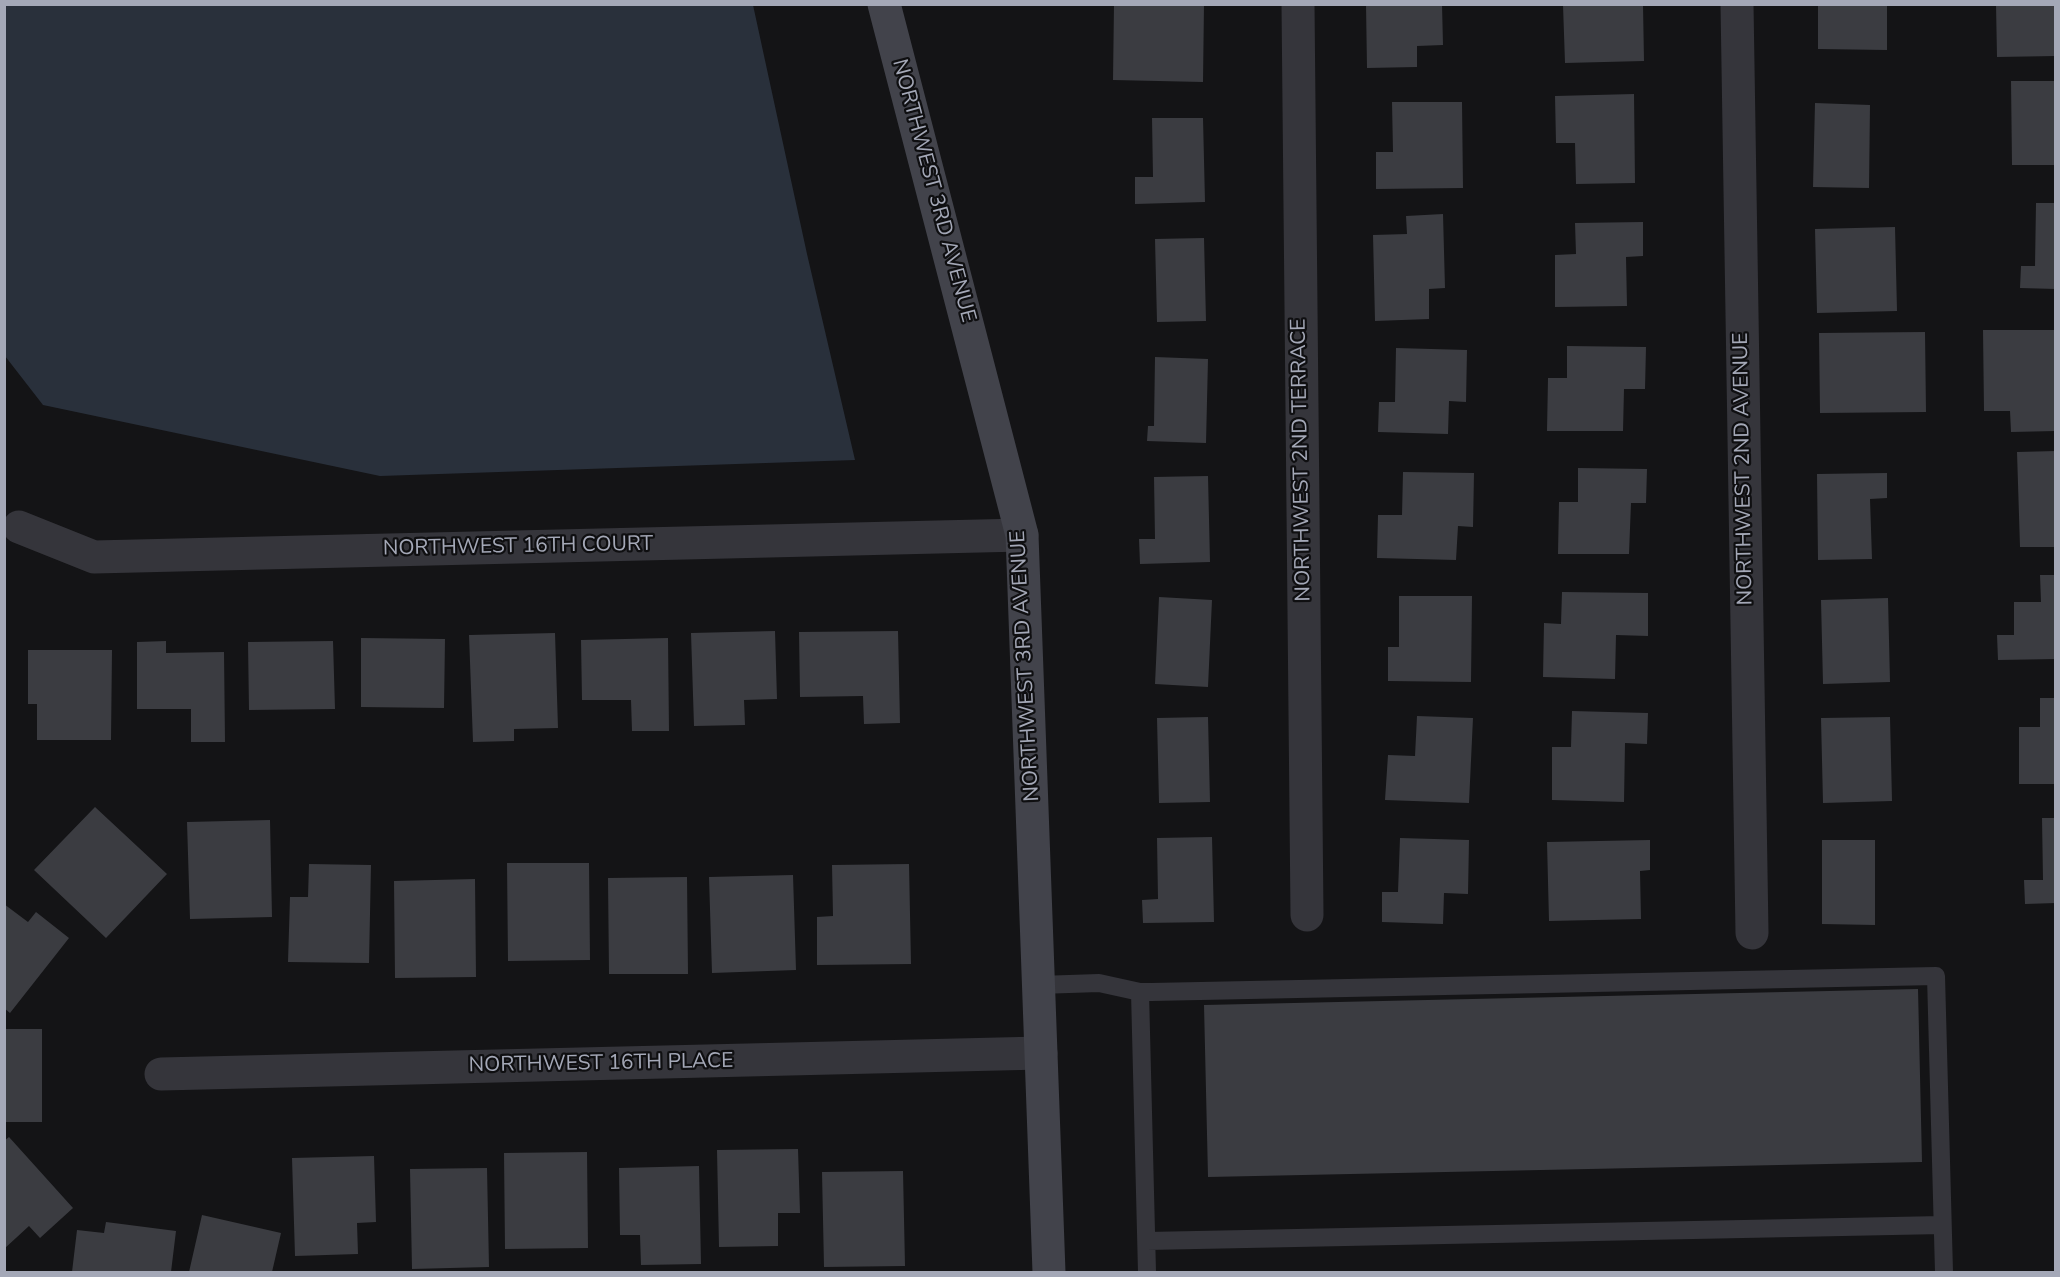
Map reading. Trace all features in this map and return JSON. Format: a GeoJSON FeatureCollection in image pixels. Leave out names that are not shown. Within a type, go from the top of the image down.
{"type":"FeatureCollection","features":[{"type":"Feature","properties":{"kind":"street","name":"NORTHWEST 3RD AVENUE"},"geometry":{"type":"LineString","coordinates":[[884,4],[1022,535],[1049,1272]]}},
{"type":"Feature","properties":{"kind":"street","name":"NORTHWEST 2ND TERRACE"},"geometry":{"type":"LineString","coordinates":[[1298,4],[1307,915]]}},
{"type":"Feature","properties":{"kind":"street","name":"NORTHWEST 2ND AVENUE"},"geometry":{"type":"LineString","coordinates":[[1737,4],[1752,933]]}},
{"type":"Feature","properties":{"kind":"street","name":"NORTHWEST 16TH COURT"},"geometry":{"type":"LineString","coordinates":[[19,527],[94,557],[1022,535]]}},
{"type":"Feature","properties":{"kind":"street","name":"NORTHWEST 16TH PLACE"},"geometry":{"type":"LineString","coordinates":[[161,1074],[1041,1053]]}},
{"type":"Feature","properties":{"kind":"lane"},"geometry":{"type":"LineString","coordinates":[[1039,985],[1098,983],[1140,992],[1936,976],[1944,1272]]}},
{"type":"Feature","properties":{"kind":"lane"},"geometry":{"type":"LineString","coordinates":[[1140,992],[1147,1272]]}},
{"type":"Feature","properties":{"kind":"lane"},"geometry":{"type":"LineString","coordinates":[[1146,1241],[1942,1225]]}},
{"type":"Feature","properties":{"kind":"shaded area"},"geometry":{"type":"Polygon","coordinates":[[[5,4],[753,5],[855,460],[380,476],[43,405],[5,356],[5,4]]]}},
{"type":"Feature","properties":{"kind":"building"},"geometry":{"type":"Polygon","coordinates":[[[1114,4],[1204,4],[1203,82],[1113,80],[1114,4]]]}},
{"type":"Feature","properties":{"kind":"building"},"geometry":{"type":"Polygon","coordinates":[[[1366,4],[1442,4],[1443,45],[1417,46],[1417,67],[1367,68],[1366,4]]]}},
{"type":"Feature","properties":{"kind":"building"},"geometry":{"type":"Polygon","coordinates":[[[1818,4],[1887,4],[1887,50],[1818,49],[1818,4]]]}},
{"type":"Feature","properties":{"kind":"building"},"geometry":{"type":"Polygon","coordinates":[[[1996,4],[2056,4],[2056,56],[1997,57],[1996,4]]]}},
{"type":"Feature","properties":{"kind":"building"},"geometry":{"type":"Polygon","coordinates":[[[1563,5],[1643,5],[1644,61],[1565,63],[1563,5]]]}},
{"type":"Feature","properties":{"kind":"building"},"geometry":{"type":"Polygon","coordinates":[[[2011,81],[2056,81],[2056,165],[2012,165],[2011,81]]]}},
{"type":"Feature","properties":{"kind":"building"},"geometry":{"type":"Polygon","coordinates":[[[1634,94],[1635,183],[1576,184],[1575,143],[1556,143],[1555,96],[1634,94]]]}},
{"type":"Feature","properties":{"kind":"building"},"geometry":{"type":"Polygon","coordinates":[[[1392,102],[1462,102],[1463,188],[1376,189],[1376,152],[1393,152],[1392,102]]]}},
{"type":"Feature","properties":{"kind":"building"},"geometry":{"type":"Polygon","coordinates":[[[1815,103],[1870,105],[1869,188],[1813,187],[1815,103]]]}},
{"type":"Feature","properties":{"kind":"building"},"geometry":{"type":"Polygon","coordinates":[[[1152,118],[1203,118],[1205,202],[1135,204],[1135,177],[1153,177],[1152,118]]]}},
{"type":"Feature","properties":{"kind":"building"},"geometry":{"type":"Polygon","coordinates":[[[2036,203],[2056,203],[2056,289],[2020,288],[2021,266],[2035,266],[2036,203]]]}},
{"type":"Feature","properties":{"kind":"building"},"geometry":{"type":"Polygon","coordinates":[[[1443,214],[1445,288],[1429,289],[1429,319],[1375,321],[1373,235],[1407,234],[1406,216],[1443,214]]]}},
{"type":"Feature","properties":{"kind":"building"},"geometry":{"type":"Polygon","coordinates":[[[1643,222],[1643,256],[1626,257],[1627,306],[1555,307],[1555,255],[1576,254],[1575,223],[1643,222]]]}},
{"type":"Feature","properties":{"kind":"building"},"geometry":{"type":"Polygon","coordinates":[[[1895,227],[1897,311],[1817,313],[1815,229],[1895,227]]]}},
{"type":"Feature","properties":{"kind":"building"},"geometry":{"type":"Polygon","coordinates":[[[1204,238],[1206,321],[1157,322],[1155,239],[1204,238]]]}},
{"type":"Feature","properties":{"kind":"building"},"geometry":{"type":"Polygon","coordinates":[[[1983,330],[2056,330],[2056,431],[2011,432],[2010,411],[1984,411],[1983,330]]]}},
{"type":"Feature","properties":{"kind":"building"},"geometry":{"type":"Polygon","coordinates":[[[1925,332],[1926,412],[1820,413],[1819,333],[1925,332]]]}},
{"type":"Feature","properties":{"kind":"building"},"geometry":{"type":"Polygon","coordinates":[[[1567,346],[1646,347],[1645,389],[1624,389],[1623,431],[1547,431],[1548,378],[1567,378],[1567,346]]]}},
{"type":"Feature","properties":{"kind":"building"},"geometry":{"type":"Polygon","coordinates":[[[1396,348],[1467,350],[1466,402],[1449,401],[1448,434],[1378,432],[1379,402],[1395,402],[1396,348]]]}},
{"type":"Feature","properties":{"kind":"building"},"geometry":{"type":"Polygon","coordinates":[[[1155,357],[1208,359],[1206,443],[1147,441],[1148,426],[1154,426],[1155,357]]]}},
{"type":"Feature","properties":{"kind":"building"},"geometry":{"type":"Polygon","coordinates":[[[2056,451],[2056,547],[2020,547],[2017,452],[2056,451]]]}},
{"type":"Feature","properties":{"kind":"building"},"geometry":{"type":"Polygon","coordinates":[[[1578,468],[1647,469],[1646,503],[1631,503],[1629,554],[1558,554],[1559,502],[1578,502],[1578,468]]]}},
{"type":"Feature","properties":{"kind":"building"},"geometry":{"type":"Polygon","coordinates":[[[1403,472],[1474,473],[1473,527],[1458,526],[1456,560],[1377,558],[1378,515],[1402,515],[1403,472]]]}},
{"type":"Feature","properties":{"kind":"building"},"geometry":{"type":"Polygon","coordinates":[[[1887,473],[1887,498],[1870,499],[1872,559],[1818,560],[1817,474],[1887,473]]]}},
{"type":"Feature","properties":{"kind":"building"},"geometry":{"type":"Polygon","coordinates":[[[1208,476],[1210,562],[1140,564],[1139,539],[1155,539],[1154,477],[1208,476]]]}},
{"type":"Feature","properties":{"kind":"building"},"geometry":{"type":"Polygon","coordinates":[[[2040,575],[2056,575],[2056,659],[1998,660],[1997,635],[2014,635],[2014,602],[2041,602],[2040,575]]]}},
{"type":"Feature","properties":{"kind":"building"},"geometry":{"type":"Polygon","coordinates":[[[1562,592],[1648,593],[1648,636],[1616,635],[1615,679],[1543,677],[1544,623],[1561,624],[1562,592]]]}},
{"type":"Feature","properties":{"kind":"building"},"geometry":{"type":"Polygon","coordinates":[[[1399,596],[1472,596],[1471,682],[1388,681],[1388,647],[1399,647],[1399,596]]]}},
{"type":"Feature","properties":{"kind":"building"},"geometry":{"type":"Polygon","coordinates":[[[1159,597],[1212,600],[1208,687],[1155,684],[1159,597]]]}},
{"type":"Feature","properties":{"kind":"building"},"geometry":{"type":"Polygon","coordinates":[[[1888,598],[1890,682],[1823,684],[1821,600],[1888,598]]]}},
{"type":"Feature","properties":{"kind":"building"},"geometry":{"type":"Polygon","coordinates":[[[775,631],[777,699],[744,700],[745,725],[694,726],[691,633],[775,631]]]}},
{"type":"Feature","properties":{"kind":"building"},"geometry":{"type":"Polygon","coordinates":[[[898,631],[900,723],[864,724],[863,696],[800,697],[799,632],[898,631]]]}},
{"type":"Feature","properties":{"kind":"building"},"geometry":{"type":"Polygon","coordinates":[[[555,633],[558,728],[514,729],[514,741],[473,742],[469,635],[555,633]]]}},
{"type":"Feature","properties":{"kind":"building"},"geometry":{"type":"Polygon","coordinates":[[[361,638],[445,639],[444,708],[361,707],[361,638]]]}},
{"type":"Feature","properties":{"kind":"building"},"geometry":{"type":"Polygon","coordinates":[[[668,638],[669,731],[632,731],[631,700],[582,700],[581,640],[668,638]]]}},
{"type":"Feature","properties":{"kind":"building"},"geometry":{"type":"Polygon","coordinates":[[[166,641],[166,653],[224,652],[225,742],[191,742],[191,709],[137,709],[137,642],[166,641]]]}},
{"type":"Feature","properties":{"kind":"building"},"geometry":{"type":"Polygon","coordinates":[[[333,641],[335,709],[249,710],[248,642],[333,641]]]}},
{"type":"Feature","properties":{"kind":"building"},"geometry":{"type":"Polygon","coordinates":[[[28,650],[112,650],[111,740],[37,740],[37,704],[28,704],[28,650]]]}},
{"type":"Feature","properties":{"kind":"building"},"geometry":{"type":"Polygon","coordinates":[[[2040,698],[2056,698],[2056,784],[2019,784],[2019,727],[2040,727],[2040,698]]]}},
{"type":"Feature","properties":{"kind":"building"},"geometry":{"type":"Polygon","coordinates":[[[1572,711],[1648,713],[1647,744],[1625,743],[1624,802],[1552,800],[1552,747],[1571,747],[1572,711]]]}},
{"type":"Feature","properties":{"kind":"building"},"geometry":{"type":"Polygon","coordinates":[[[1417,716],[1473,718],[1469,803],[1385,800],[1388,755],[1415,756],[1417,716]]]}},
{"type":"Feature","properties":{"kind":"building"},"geometry":{"type":"Polygon","coordinates":[[[1208,717],[1210,802],[1159,803],[1157,718],[1208,717]]]}},
{"type":"Feature","properties":{"kind":"building"},"geometry":{"type":"Polygon","coordinates":[[[1890,717],[1892,801],[1823,803],[1821,718],[1890,717]]]}},
{"type":"Feature","properties":{"kind":"building"},"geometry":{"type":"Polygon","coordinates":[[[95,807],[167,874],[106,938],[34,870],[95,807]]]}},
{"type":"Feature","properties":{"kind":"building"},"geometry":{"type":"Polygon","coordinates":[[[2042,818],[2056,818],[2056,903],[2025,904],[2024,880],[2043,880],[2042,818]]]}},
{"type":"Feature","properties":{"kind":"building"},"geometry":{"type":"Polygon","coordinates":[[[270,820],[272,917],[190,919],[187,822],[270,820]]]}},
{"type":"Feature","properties":{"kind":"building"},"geometry":{"type":"Polygon","coordinates":[[[1212,837],[1214,922],[1143,923],[1142,900],[1158,899],[1157,838],[1212,837]]]}},
{"type":"Feature","properties":{"kind":"building"},"geometry":{"type":"Polygon","coordinates":[[[1400,838],[1469,840],[1468,894],[1444,893],[1443,924],[1382,922],[1382,892],[1398,892],[1400,838]]]}},
{"type":"Feature","properties":{"kind":"building"},"geometry":{"type":"Polygon","coordinates":[[[1650,840],[1650,870],[1640,871],[1641,919],[1549,921],[1547,842],[1650,840]]]}},
{"type":"Feature","properties":{"kind":"building"},"geometry":{"type":"Polygon","coordinates":[[[1822,840],[1875,840],[1875,925],[1822,924],[1822,840]]]}},
{"type":"Feature","properties":{"kind":"building"},"geometry":{"type":"Polygon","coordinates":[[[507,863],[589,863],[590,960],[508,961],[507,863]]]}},
{"type":"Feature","properties":{"kind":"building"},"geometry":{"type":"Polygon","coordinates":[[[309,864],[371,865],[369,963],[288,962],[290,897],[308,897],[309,864]]]}},
{"type":"Feature","properties":{"kind":"building"},"geometry":{"type":"Polygon","coordinates":[[[909,864],[911,964],[817,965],[817,917],[833,916],[832,865],[909,864]]]}},
{"type":"Feature","properties":{"kind":"building"},"geometry":{"type":"Polygon","coordinates":[[[793,875],[796,970],[712,973],[709,877],[793,875]]]}},
{"type":"Feature","properties":{"kind":"building"},"geometry":{"type":"Polygon","coordinates":[[[687,877],[688,974],[609,974],[608,878],[687,877]]]}},
{"type":"Feature","properties":{"kind":"building"},"geometry":{"type":"Polygon","coordinates":[[[475,879],[476,977],[395,978],[394,881],[475,879]]]}},
{"type":"Feature","properties":{"kind":"building"},"geometry":{"type":"Polygon","coordinates":[[[4,904],[28,922],[36,912],[69,938],[10,1013],[4,1008],[4,904]]]}},
{"type":"Feature","properties":{"kind":"building"},"geometry":{"type":"Polygon","coordinates":[[[1918,989],[1922,1162],[1208,1177],[1204,1005],[1918,989]]]}},
{"type":"Feature","properties":{"kind":"building"},"geometry":{"type":"Polygon","coordinates":[[[4,1029],[42,1029],[42,1122],[4,1122],[4,1029]]]}},
{"type":"Feature","properties":{"kind":"building"},"geometry":{"type":"Polygon","coordinates":[[[9,1137],[73,1208],[40,1238],[29,1226],[4,1249],[4,1141],[9,1137]]]}},
{"type":"Feature","properties":{"kind":"building"},"geometry":{"type":"Polygon","coordinates":[[[798,1149],[800,1213],[778,1213],[778,1246],[719,1247],[717,1150],[798,1149]]]}},
{"type":"Feature","properties":{"kind":"building"},"geometry":{"type":"Polygon","coordinates":[[[587,1152],[588,1248],[505,1249],[504,1153],[587,1152]]]}},
{"type":"Feature","properties":{"kind":"building"},"geometry":{"type":"Polygon","coordinates":[[[374,1156],[376,1222],[357,1223],[358,1254],[295,1256],[292,1158],[374,1156]]]}},
{"type":"Feature","properties":{"kind":"building"},"geometry":{"type":"Polygon","coordinates":[[[699,1166],[701,1264],[641,1265],[640,1235],[620,1235],[619,1168],[699,1166]]]}},
{"type":"Feature","properties":{"kind":"building"},"geometry":{"type":"Polygon","coordinates":[[[487,1168],[489,1267],[412,1269],[410,1169],[487,1168]]]}},
{"type":"Feature","properties":{"kind":"building"},"geometry":{"type":"Polygon","coordinates":[[[903,1171],[905,1266],[824,1267],[822,1172],[903,1171]]]}},
{"type":"Feature","properties":{"kind":"building"},"geometry":{"type":"Polygon","coordinates":[[[202,1215],[281,1233],[272,1272],[189,1272],[202,1215]]]}},
{"type":"Feature","properties":{"kind":"building"},"geometry":{"type":"Polygon","coordinates":[[[106,1222],[176,1231],[171,1272],[72,1272],[77,1230],[104,1233],[106,1222]]]}}]}
